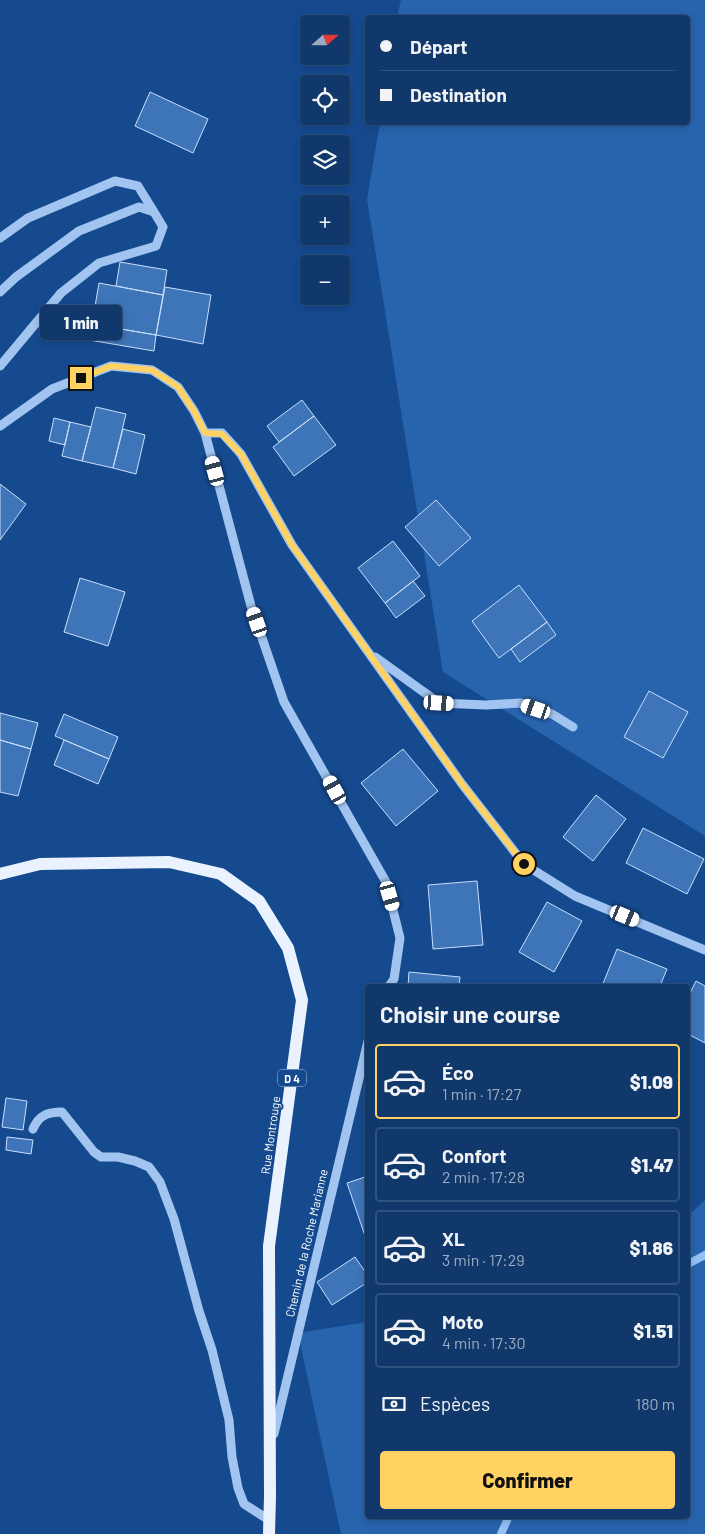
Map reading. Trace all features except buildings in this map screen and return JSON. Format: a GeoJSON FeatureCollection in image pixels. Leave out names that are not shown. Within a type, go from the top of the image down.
{"type":"FeatureCollection","features":[{"type":"Feature","properties":{"kind":"main road","name":"Rue Montrouge"},"geometry":{"type":"LineString","coordinates":[[0,874],[40,864],[169,862],[221,874],[259,901],[288,948],[302,1000],[269,1246],[270,1451],[268,1534]]}},
{"type":"Feature","properties":{"kind":"street"},"geometry":{"type":"LineString","coordinates":[[0,238],[28,218],[116,180],[138,186],[163,228],[156,246],[99,263],[61,292],[0,366]]}},
{"type":"Feature","properties":{"kind":"street"},"geometry":{"type":"LineString","coordinates":[[0,292],[79,231],[139,207],[154,212]]}},
{"type":"Feature","properties":{"kind":"street"},"geometry":{"type":"LineString","coordinates":[[0,426],[52,389],[111,366],[152,370],[178,387],[194,411],[205,433],[251,606],[284,702],[386,882],[400,938],[394,979],[390,984]]}},
{"type":"Feature","properties":{"kind":"street"},"geometry":{"type":"LineString","coordinates":[[205,433],[222,434],[241,454],[292,545],[462,784],[524,864],[575,896],[705,950]]}},
{"type":"Feature","properties":{"kind":"street"},"geometry":{"type":"LineString","coordinates":[[368,652],[439,703],[486,705],[521,703],[552,714],[574,727]]}},
{"type":"Feature","properties":{"kind":"street","name":"Chemin de la Roche Marianne"},"geometry":{"type":"LineString","coordinates":[[270,1451],[365,1053]]}},
{"type":"Feature","properties":{"kind":"street"},"geometry":{"type":"LineString","coordinates":[[33,1129],[36,1122],[49,1112],[62,1112],[94,1152],[101,1156],[135,1161],[149,1167],[160,1182],[174,1219],[199,1311],[212,1350],[229,1420],[232,1457],[238,1488],[244,1504],[269,1520]]}},
{"type":"Feature","properties":{"kind":"shaded area"},"geometry":{"type":"Polygon","coordinates":[[[401,0],[705,0],[705,836],[443,672],[367,199],[380,125],[690,125],[690,15],[397,15],[401,0]]]}},
{"type":"Feature","properties":{"kind":"shaded area"},"geometry":{"type":"Polygon","coordinates":[[[705,1200],[705,1534],[341,1534],[298,1333],[365,1322],[365,1519],[690,1519],[690,1214],[705,1200]]]}},
{"type":"Feature","properties":{"kind":"waterway"},"geometry":{"type":"LineString","coordinates":[[690,1263],[705,1255]]}},
{"type":"Feature","properties":{"kind":"waterway"},"geometry":{"type":"LineString","coordinates":[[501,1534],[508,1519]]}},
{"type":"Feature","properties":{"kind":"route"},"geometry":{"type":"LineString","coordinates":[[81,378],[111,366],[152,370],[178,387],[194,411],[205,433],[222,434],[241,454],[292,545],[462,784],[524,864]]}}]}
